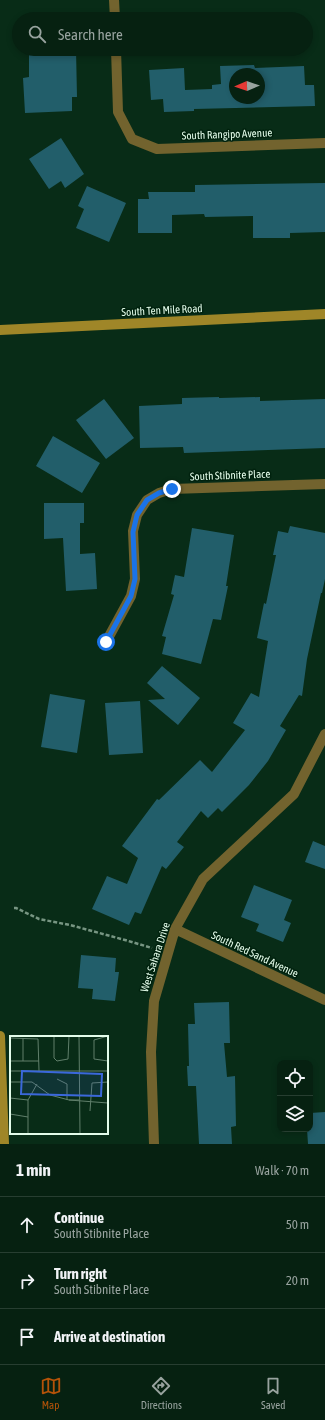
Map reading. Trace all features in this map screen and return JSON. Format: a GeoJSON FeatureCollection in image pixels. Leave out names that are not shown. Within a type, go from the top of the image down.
{"type":"FeatureCollection","features":[{"type":"Feature","properties":{"kind":"street"},"geometry":{"type":"LineString","coordinates":[[114,0],[115,12]]}},
{"type":"Feature","properties":{"kind":"street","name":"South Rangipo Avenue"},"geometry":{"type":"LineString","coordinates":[[116,56],[118,112],[132,139],[157,149],[325,143]]}},
{"type":"Feature","properties":{"kind":"street","name":"South Ten Mile Road"},"geometry":{"type":"LineString","coordinates":[[0,330],[325,314]]}},
{"type":"Feature","properties":{"kind":"street","name":"South Stibnite Place"},"geometry":{"type":"LineString","coordinates":[[106,642],[131,596],[135,579],[133,532],[137,515],[147,500],[159,493],[172,489],[325,484]]}},
{"type":"Feature","properties":{"kind":"street","name":"West Sahara Drive"},"geometry":{"type":"LineString","coordinates":[[154,1144],[150,1052],[154,1001],[175,929],[203,879],[294,794],[325,734]]}},
{"type":"Feature","properties":{"kind":"street","name":"South Red Sand Avenue"},"geometry":{"type":"LineString","coordinates":[[175,929],[325,1000]]}},
{"type":"Feature","properties":{"kind":"street"},"geometry":{"type":"LineString","coordinates":[[0,1036],[4,1144]]}},
{"type":"Feature","properties":{"kind":"path"},"geometry":{"type":"LineString","coordinates":[[14,908],[39,919],[98,932],[152,948]]}},
{"type":"Feature","properties":{"kind":"building"},"geometry":{"type":"Polygon","coordinates":[[[29,56],[76,56],[77,97],[72,97],[72,111],[25,113],[23,78],[29,77],[29,56]]]}},
{"type":"Feature","properties":{"kind":"building"},"geometry":{"type":"Polygon","coordinates":[[[254,65],[255,68],[304,66],[305,85],[314,85],[315,106],[194,109],[194,111],[164,112],[163,99],[151,100],[149,70],[184,68],[185,90],[212,89],[212,85],[221,84],[220,66],[254,65]]]}},
{"type":"Feature","properties":{"kind":"building"},"geometry":{"type":"Polygon","coordinates":[[[61,138],[84,174],[65,188],[61,181],[49,189],[29,159],[61,138]]]}},
{"type":"Feature","properties":{"kind":"building"},"geometry":{"type":"Polygon","coordinates":[[[325,183],[325,232],[290,233],[290,238],[253,238],[253,216],[205,217],[204,214],[172,215],[172,233],[138,233],[138,199],[149,199],[148,192],[195,192],[195,185],[325,183]]]}},
{"type":"Feature","properties":{"kind":"building"},"geometry":{"type":"Polygon","coordinates":[[[87,186],[126,203],[109,242],[76,228],[84,209],[78,206],[87,186]]]}},
{"type":"Feature","properties":{"kind":"building"},"geometry":{"type":"Polygon","coordinates":[[[260,397],[260,401],[325,399],[325,448],[184,453],[183,447],[140,448],[139,406],[182,404],[182,398],[260,397]]]}},
{"type":"Feature","properties":{"kind":"building"},"geometry":{"type":"Polygon","coordinates":[[[104,399],[134,438],[106,459],[76,420],[104,399]]]}},
{"type":"Feature","properties":{"kind":"building"},"geometry":{"type":"Polygon","coordinates":[[[53,436],[100,463],[82,493],[36,466],[53,436]]]}},
{"type":"Feature","properties":{"kind":"building"},"geometry":{"type":"Polygon","coordinates":[[[44,503],[84,503],[84,523],[80,523],[80,554],[95,553],[97,589],[66,591],[63,538],[44,539],[44,503]]]}},
{"type":"Feature","properties":{"kind":"building"},"geometry":{"type":"Polygon","coordinates":[[[290,526],[325,533],[325,579],[307,659],[302,696],[299,695],[280,726],[286,730],[268,761],[249,785],[222,812],[218,808],[208,818],[201,811],[177,842],[184,847],[166,869],[162,866],[141,914],[135,912],[129,925],[92,909],[107,876],[127,884],[138,858],[122,846],[157,799],[159,800],[200,760],[212,772],[245,730],[233,723],[251,693],[259,697],[268,641],[257,638],[276,555],[273,555],[278,531],[288,533],[290,526]]]}},
{"type":"Feature","properties":{"kind":"building"},"geometry":{"type":"Polygon","coordinates":[[[192,528],[234,535],[226,586],[228,586],[221,620],[213,619],[201,664],[162,654],[166,637],[162,636],[174,595],[171,594],[175,575],[184,577],[192,528]]]}},
{"type":"Feature","properties":{"kind":"building"},"geometry":{"type":"Polygon","coordinates":[[[162,666],[200,698],[178,725],[148,700],[165,699],[147,683],[162,666]]]}},
{"type":"Feature","properties":{"kind":"building"},"geometry":{"type":"Polygon","coordinates":[[[50,694],[85,700],[77,753],[41,747],[50,694]]]}},
{"type":"Feature","properties":{"kind":"building"},"geometry":{"type":"Polygon","coordinates":[[[140,701],[143,753],[109,755],[105,703],[140,701]]]}},
{"type":"Feature","properties":{"kind":"building"},"geometry":{"type":"Polygon","coordinates":[[[313,841],[325,846],[325,869],[305,862],[313,841]]]}},
{"type":"Feature","properties":{"kind":"building"},"geometry":{"type":"Polygon","coordinates":[[[254,885],[292,900],[284,920],[291,923],[283,942],[256,931],[259,924],[241,917],[254,885]]]}},
{"type":"Feature","properties":{"kind":"building"},"geometry":{"type":"Polygon","coordinates":[[[81,955],[116,958],[115,972],[119,972],[115,1001],[92,999],[93,989],[78,988],[81,955]]]}},
{"type":"Feature","properties":{"kind":"building"},"geometry":{"type":"Polygon","coordinates":[[[229,1002],[230,1043],[224,1043],[227,1077],[235,1076],[236,1126],[231,1127],[232,1144],[199,1144],[196,1086],[188,1086],[188,1024],[195,1024],[194,1003],[229,1002]]]}},
{"type":"Feature","properties":{"kind":"building"},"geometry":{"type":"Polygon","coordinates":[[[325,1112],[325,1144],[308,1144],[307,1132],[313,1132],[313,1113],[325,1112]]]}},
{"type":"Feature","properties":{"kind":"route"},"geometry":{"type":"LineString","coordinates":[[106,642],[131,596],[135,579],[133,532],[137,515],[147,500],[159,493],[172,489]]}}]}
